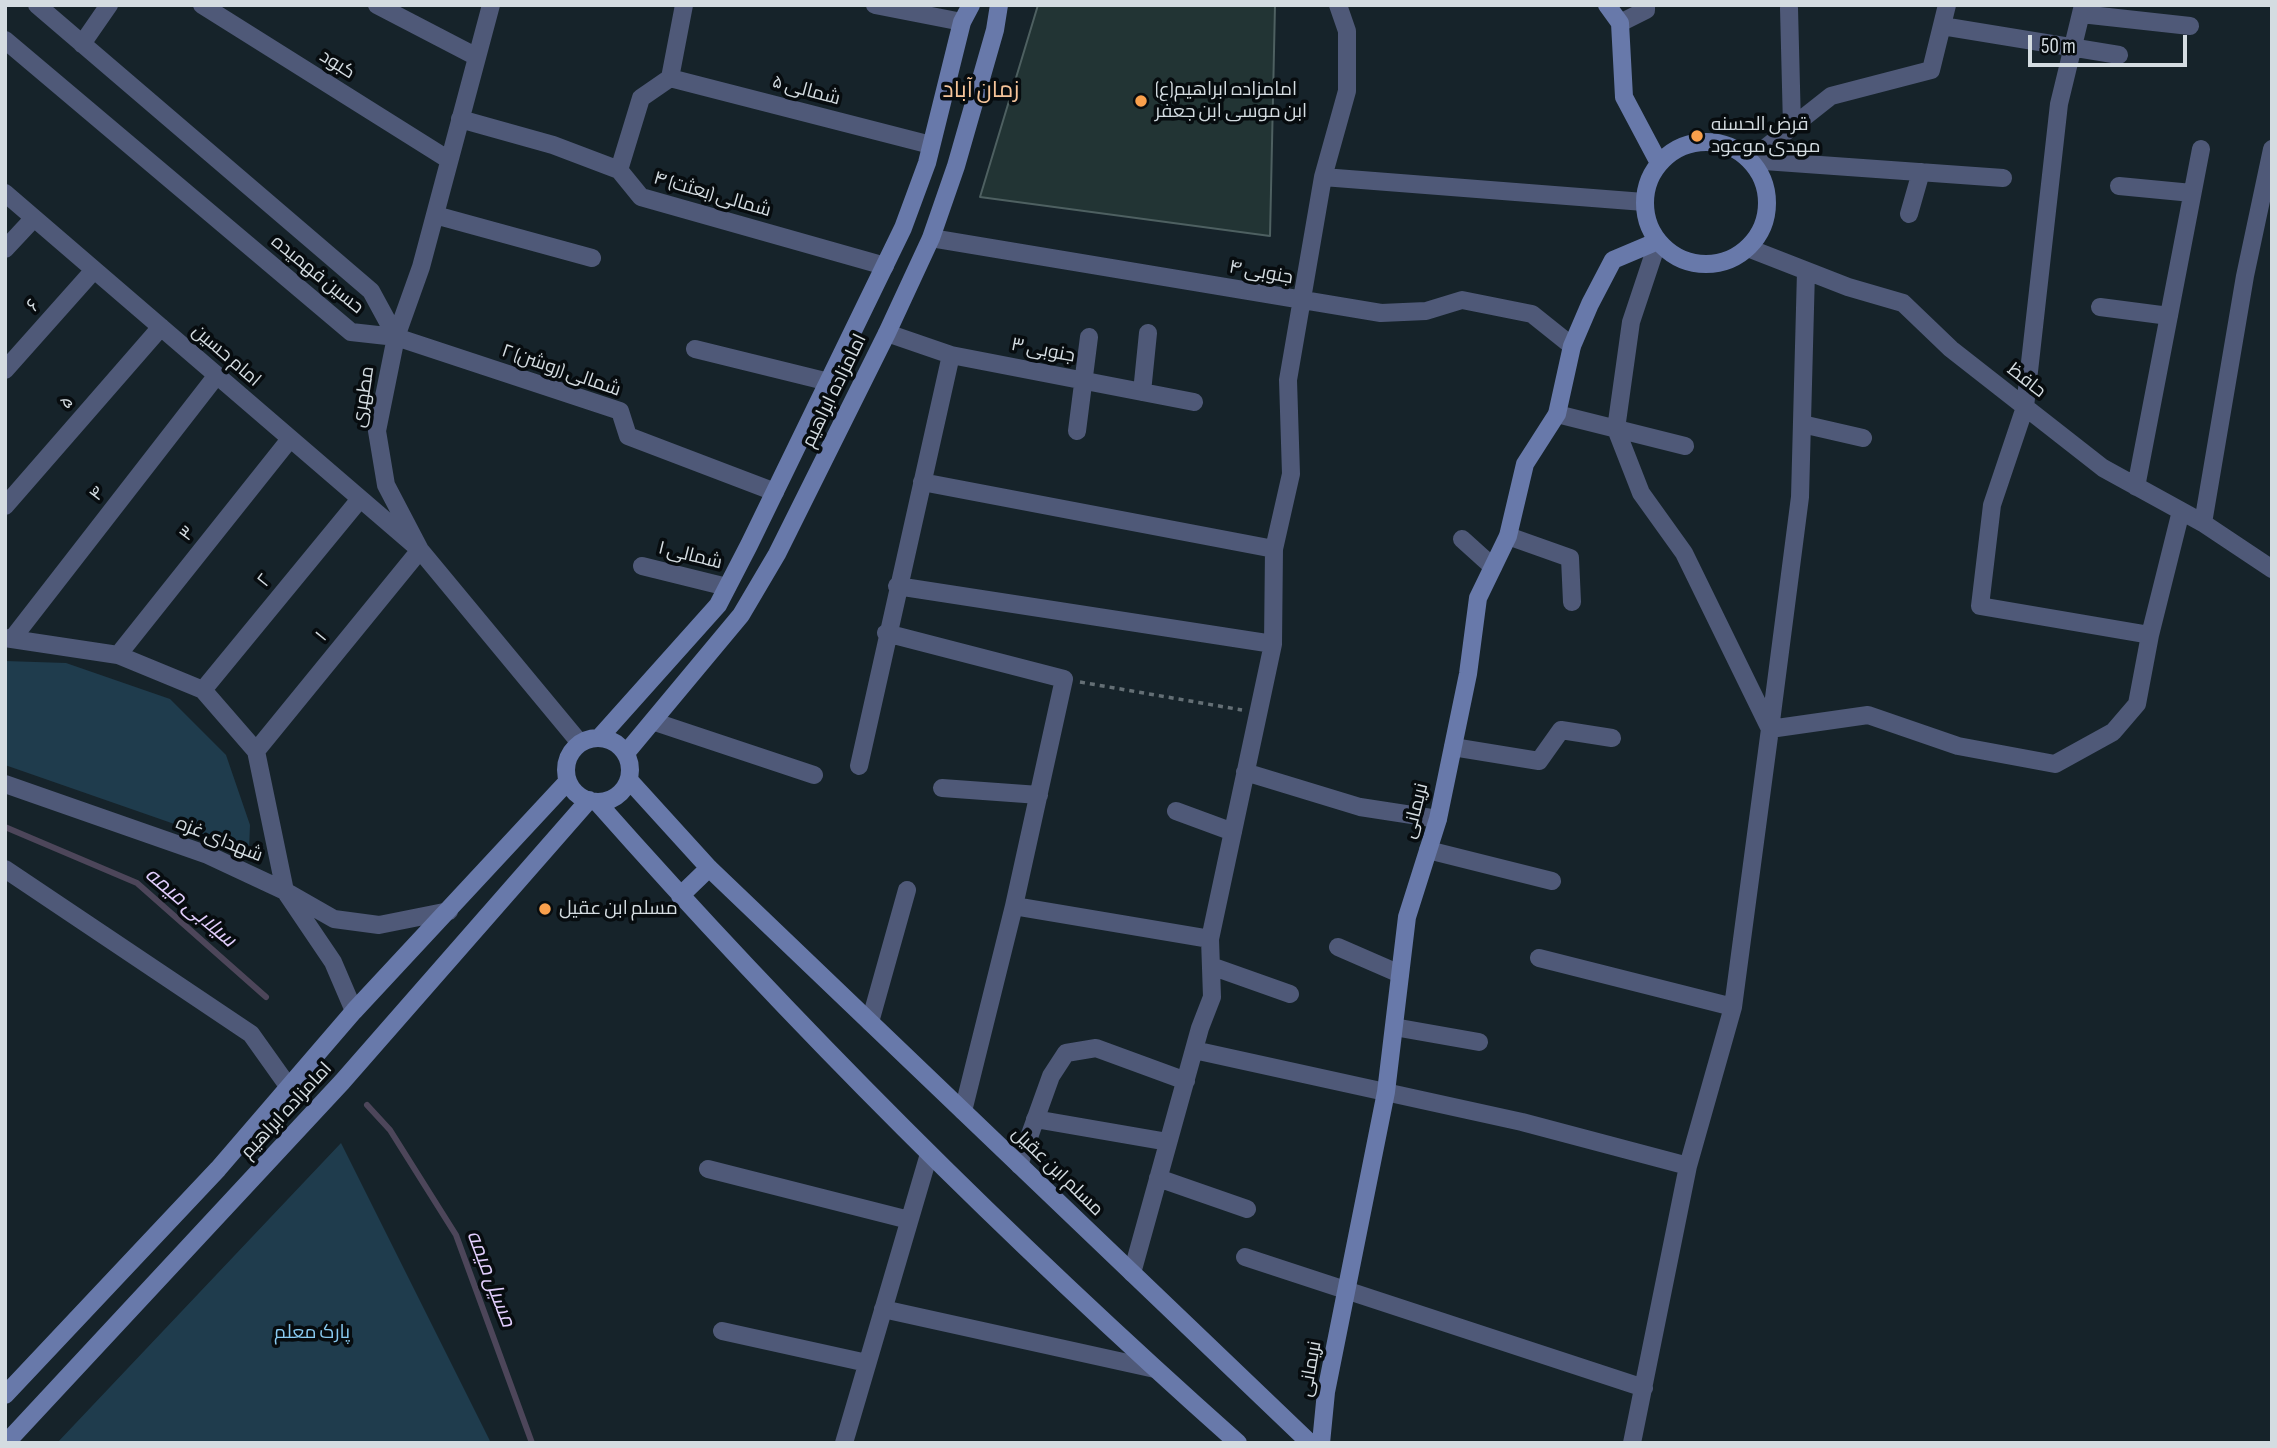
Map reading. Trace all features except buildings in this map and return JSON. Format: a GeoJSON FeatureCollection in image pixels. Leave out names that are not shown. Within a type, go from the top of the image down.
{"type":"FeatureCollection","features":[{"type":"Feature","properties":{"kind":"street","name":"حسین فهمیده"},"geometry":{"type":"LineString","coordinates":[[37,5],[372,291],[396,337]]}},
{"type":"Feature","properties":{"kind":"street"},"geometry":{"type":"LineString","coordinates":[[82,44],[109,5]]}},
{"type":"Feature","properties":{"kind":"street","name":"کبود"},"geometry":{"type":"LineString","coordinates":[[202,5],[449,160]]}},
{"type":"Feature","properties":{"kind":"street"},"geometry":{"type":"LineString","coordinates":[[377,5],[477,57]]}},
{"type":"Feature","properties":{"kind":"street","name":"مطهری"},"geometry":{"type":"LineString","coordinates":[[491,5],[435,215],[396,337],[377,431],[386,485],[420,550],[580,743]]}},
{"type":"Feature","properties":{"kind":"street"},"geometry":{"type":"LineString","coordinates":[[460,119],[553,145],[619,170],[641,98],[670,78],[684,5]]}},
{"type":"Feature","properties":{"kind":"street"},"geometry":{"type":"LineString","coordinates":[[875,5],[962,22]]}},
{"type":"Feature","properties":{"kind":"street","name":"امامزاده ابراهیم"},"geometry":{"type":"LineString","coordinates":[[598,738],[718,605],[904,228],[932,145],[962,22],[971,5]]}},
{"type":"Feature","properties":{"kind":"street","name":"امامزاده ابراهیم"},"geometry":{"type":"LineString","coordinates":[[626,753],[655,722],[741,615],[777,554],[931,238],[956,166],[995,30],[999,5]]}},
{"type":"Feature","properties":{"kind":"street"},"geometry":{"type":"LineString","coordinates":[[1132,1273],[1194,1050],[1212,997],[1210,939],[1273,644],[1274,550],[1291,474],[1288,380],[1323,177],[1347,91],[1347,31],[1338,5]]}},
{"type":"Feature","properties":{"kind":"street"},"geometry":{"type":"LineString","coordinates":[[1607,5],[1620,23],[1624,97],[1659,163]]}},
{"type":"Feature","properties":{"kind":"street"},"geometry":{"type":"LineString","coordinates":[[1620,23],[1646,9],[1646,5]]}},
{"type":"Feature","properties":{"kind":"street"},"geometry":{"type":"LineString","coordinates":[[1750,160],[1831,96],[1931,70],[1947,5]]}},
{"type":"Feature","properties":{"kind":"street"},"geometry":{"type":"LineString","coordinates":[[1789,8],[1792,126]]}},
{"type":"Feature","properties":{"kind":"street"},"geometry":{"type":"LineString","coordinates":[[2150,635],[1980,606],[1992,505],[2025,407],[2059,104],[2082,10],[2190,26]]}},
{"type":"Feature","properties":{"kind":"street"},"geometry":{"type":"LineString","coordinates":[[1942,26],[2119,55]]}},
{"type":"Feature","properties":{"kind":"street","name":"حسین فهمیده"},"geometry":{"type":"LineString","coordinates":[[5,40],[351,332],[396,337]]}},
{"type":"Feature","properties":{"kind":"street","name":"۵ شمالی"},"geometry":{"type":"LineString","coordinates":[[670,78],[932,145]]}},
{"type":"Feature","properties":{"kind":"street"},"geometry":{"type":"LineString","coordinates":[[1695,142],[1716,142],[1735,149],[1750,160],[1762,176],[1767,195],[1767,215],[1760,233],[1748,248],[1732,259],[1713,264],[1693,263],[1674,256],[1658,242],[1647,223],[1644,202],[1648,181],[1659,163],[1675,150],[1695,142]]}},
{"type":"Feature","properties":{"kind":"street"},"geometry":{"type":"LineString","coordinates":[[2136,486],[2201,149]]}},
{"type":"Feature","properties":{"kind":"street"},"geometry":{"type":"LineString","coordinates":[[2203,523],[2245,276],[2272,149]]}},
{"type":"Feature","properties":{"kind":"street"},"geometry":{"type":"LineString","coordinates":[[1750,160],[2003,177]]}},
{"type":"Feature","properties":{"kind":"street","name":"۴ شمالی (بعثت)"},"geometry":{"type":"LineString","coordinates":[[619,170],[641,198],[885,266]]}},
{"type":"Feature","properties":{"kind":"street"},"geometry":{"type":"LineString","coordinates":[[1909,214],[1921,172]]}},
{"type":"Feature","properties":{"kind":"street"},"geometry":{"type":"LineString","coordinates":[[1323,177],[1644,202]]}},
{"type":"Feature","properties":{"kind":"street"},"geometry":{"type":"LineString","coordinates":[[2119,186],[2192,193]]}},
{"type":"Feature","properties":{"kind":"street","name":"امام حسین"},"geometry":{"type":"LineString","coordinates":[[5,193],[420,550]]}},
{"type":"Feature","properties":{"kind":"street"},"geometry":{"type":"LineString","coordinates":[[435,215],[592,258]]}},
{"type":"Feature","properties":{"kind":"street"},"geometry":{"type":"LineString","coordinates":[[5,249],[34,218]]}},
{"type":"Feature","properties":{"kind":"street","name":"۴ جنوبی"},"geometry":{"type":"LineString","coordinates":[[931,238],[1381,313],[1426,311],[1462,300],[1531,314],[1572,346]]}},
{"type":"Feature","properties":{"kind":"street"},"geometry":{"type":"LineString","coordinates":[[1658,242],[1631,322],[1616,429],[1641,493],[1684,554],[1770,729]]}},
{"type":"Feature","properties":{"kind":"street","name":"نریمانی"},"geometry":{"type":"LineString","coordinates":[[1321,1443],[1326,1392],[1385,1092],[1408,918],[1438,819],[1468,674],[1478,598],[1508,536],[1525,464],[1557,414],[1572,346],[1613,260],[1658,242]]}},
{"type":"Feature","properties":{"kind":"street","name":"حافظ"},"geometry":{"type":"LineString","coordinates":[[1748,248],[1806,271],[1903,303],[1951,349],[2103,468],[2203,523],[2272,569]]}},
{"type":"Feature","properties":{"kind":"street","name":"۶"},"geometry":{"type":"LineString","coordinates":[[5,370],[94,270]]}},
{"type":"Feature","properties":{"kind":"street"},"geometry":{"type":"LineString","coordinates":[[1632,1443],[1688,1166],[1733,1007],[1800,497],[1806,271]]}},
{"type":"Feature","properties":{"kind":"street"},"geometry":{"type":"LineString","coordinates":[[2100,307],[2169,316]]}},
{"type":"Feature","properties":{"kind":"street","name":"۵"},"geometry":{"type":"LineString","coordinates":[[5,506],[161,327]]}},
{"type":"Feature","properties":{"kind":"street"},"geometry":{"type":"LineString","coordinates":[[1142,392],[1149,332]]}},
{"type":"Feature","properties":{"kind":"street","name":"۳ جنوبی"},"geometry":{"type":"LineString","coordinates":[[887,333],[951,355],[1194,402]]}},
{"type":"Feature","properties":{"kind":"street","name":"۲ شمالی (روشن)"},"geometry":{"type":"LineString","coordinates":[[396,337],[620,411],[628,436],[775,492]]}},
{"type":"Feature","properties":{"kind":"street"},"geometry":{"type":"LineString","coordinates":[[1077,431],[1089,337]]}},
{"type":"Feature","properties":{"kind":"street"},"geometry":{"type":"LineString","coordinates":[[695,349],[829,382]]}},
{"type":"Feature","properties":{"kind":"street"},"geometry":{"type":"LineString","coordinates":[[859,766],[886,633],[951,355]]}},
{"type":"Feature","properties":{"kind":"street","name":"۴"},"geometry":{"type":"LineString","coordinates":[[9,638],[217,375]]}},
{"type":"Feature","properties":{"kind":"street"},"geometry":{"type":"LineString","coordinates":[[1557,414],[1685,446]]}},
{"type":"Feature","properties":{"kind":"street"},"geometry":{"type":"LineString","coordinates":[[1802,424],[1863,438]]}},
{"type":"Feature","properties":{"kind":"street","name":"۳"},"geometry":{"type":"LineString","coordinates":[[118,655],[290,439]]}},
{"type":"Feature","properties":{"kind":"street"},"geometry":{"type":"LineString","coordinates":[[922,482],[1274,550]]}},
{"type":"Feature","properties":{"kind":"street","name":"۲"},"geometry":{"type":"LineString","coordinates":[[203,690],[360,499]]}},
{"type":"Feature","properties":{"kind":"street"},"geometry":{"type":"LineString","coordinates":[[1770,729],[1868,715],[1958,746],[2055,764],[2113,733],[2137,704],[2150,635],[2181,511]]}},
{"type":"Feature","properties":{"kind":"street"},"geometry":{"type":"LineString","coordinates":[[1508,536],[1570,558],[1572,602]]}},
{"type":"Feature","properties":{"kind":"street"},"geometry":{"type":"LineString","coordinates":[[1462,539],[1493,567]]}},
{"type":"Feature","properties":{"kind":"street","name":"۱"},"geometry":{"type":"LineString","coordinates":[[256,751],[420,550]]}},
{"type":"Feature","properties":{"kind":"street","name":"۱ شمالی"},"geometry":{"type":"LineString","coordinates":[[642,566],[727,587]]}},
{"type":"Feature","properties":{"kind":"street"},"geometry":{"type":"LineString","coordinates":[[897,586],[1273,644]]}},
{"type":"Feature","properties":{"kind":"street"},"geometry":{"type":"LineString","coordinates":[[886,633],[1065,679],[1014,906],[962,1111]]}},
{"type":"Feature","properties":{"kind":"street"},"geometry":{"type":"LineString","coordinates":[[9,638],[118,655],[203,690],[256,751],[285,891],[333,962],[354,1011]]}},
{"type":"Feature","properties":{"kind":"street"},"geometry":{"type":"LineString","coordinates":[[655,722],[814,775]]}},
{"type":"Feature","properties":{"kind":"street"},"geometry":{"type":"LineString","coordinates":[[1452,747],[1539,761],[1562,730],[1612,738]]}},
{"type":"Feature","properties":{"kind":"street"},"geometry":{"type":"LineString","coordinates":[[593,801],[610,800],[622,792],[629,780],[631,766],[626,753],[615,742],[598,738],[580,743],[570,754],[566,767],[568,781],[576,793],[593,801],[680,896],[929,1154],[1155,1369],[1238,1443]]}},
{"type":"Feature","properties":{"kind":"street"},"geometry":{"type":"LineString","coordinates":[[1245,772],[1360,807],[1438,819]]}},
{"type":"Feature","properties":{"kind":"street","name":"مسلم ابن عقیل"},"geometry":{"type":"LineString","coordinates":[[629,780],[709,868],[1310,1443]]}},
{"type":"Feature","properties":{"kind":"street","name":"امامزاده ابراهیم"},"geometry":{"type":"LineString","coordinates":[[5,1395],[218,1169],[354,1011],[568,781]]}},
{"type":"Feature","properties":{"kind":"street","name":"شهدای غزه"},"geometry":{"type":"LineString","coordinates":[[5,783],[208,855],[285,891],[334,919],[379,925],[449,911]]}},
{"type":"Feature","properties":{"kind":"street"},"geometry":{"type":"LineString","coordinates":[[942,788],[1039,795]]}},
{"type":"Feature","properties":{"kind":"street","name":"امامزاده ابراهیم"},"geometry":{"type":"LineString","coordinates":[[6,1443],[342,1082],[593,801]]}},
{"type":"Feature","properties":{"kind":"street"},"geometry":{"type":"LineString","coordinates":[[1176,811],[1233,832]]}},
{"type":"Feature","properties":{"kind":"street"},"geometry":{"type":"LineString","coordinates":[[1428,850],[1552,881]]}},
{"type":"Feature","properties":{"kind":"street"},"geometry":{"type":"LineString","coordinates":[[680,896],[709,868]]}},
{"type":"Feature","properties":{"kind":"street"},"geometry":{"type":"LineString","coordinates":[[5,869],[251,1034],[288,1086]]}},
{"type":"Feature","properties":{"kind":"street"},"geometry":{"type":"LineString","coordinates":[[870,1022],[907,890]]}},
{"type":"Feature","properties":{"kind":"street"},"geometry":{"type":"LineString","coordinates":[[1014,906],[1210,939]]}},
{"type":"Feature","properties":{"kind":"street"},"geometry":{"type":"LineString","coordinates":[[1338,947],[1400,974]]}},
{"type":"Feature","properties":{"kind":"street"},"geometry":{"type":"LineString","coordinates":[[1539,958],[1733,1007]]}},
{"type":"Feature","properties":{"kind":"street"},"geometry":{"type":"LineString","coordinates":[[1210,966],[1290,994]]}},
{"type":"Feature","properties":{"kind":"street"},"geometry":{"type":"LineString","coordinates":[[1394,1027],[1479,1042]]}},
{"type":"Feature","properties":{"kind":"street"},"geometry":{"type":"LineString","coordinates":[[1019,1165],[1051,1076],[1066,1053],[1096,1048],[1186,1081]]}},
{"type":"Feature","properties":{"kind":"street"},"geometry":{"type":"LineString","coordinates":[[1194,1050],[1522,1122],[1688,1166]]}},
{"type":"Feature","properties":{"kind":"street"},"geometry":{"type":"LineString","coordinates":[[1035,1119],[1168,1142]]}},
{"type":"Feature","properties":{"kind":"street"},"geometry":{"type":"LineString","coordinates":[[844,1443],[929,1154]]}},
{"type":"Feature","properties":{"kind":"street"},"geometry":{"type":"LineString","coordinates":[[708,1169],[909,1220]]}},
{"type":"Feature","properties":{"kind":"street"},"geometry":{"type":"LineString","coordinates":[[1158,1178],[1247,1209]]}},
{"type":"Feature","properties":{"kind":"street"},"geometry":{"type":"LineString","coordinates":[[1245,1257],[1644,1388]]}},
{"type":"Feature","properties":{"kind":"street"},"geometry":{"type":"LineString","coordinates":[[883,1309],[1155,1369]]}},
{"type":"Feature","properties":{"kind":"street"},"geometry":{"type":"LineString","coordinates":[[722,1331],[867,1363]]}},
{"type":"Feature","properties":{"kind":"path"},"geometry":{"type":"LineString","coordinates":[[1065,679],[1258,713]]}},
{"type":"Feature","properties":{"kind":"green space"},"geometry":{"type":"Polygon","coordinates":[[[5,661],[66,663],[170,699],[226,755],[250,825],[249,850],[5,765],[5,661]]]}},
{"type":"Feature","properties":{"kind":"green space","name":"پارک معلم"},"geometry":{"type":"Polygon","coordinates":[[[341,1143],[491,1443],[57,1443],[341,1143]]]}},
{"type":"Feature","properties":{"kind":"waterway","name":"سیلابی میمه"},"geometry":{"type":"LineString","coordinates":[[5,827],[137,883],[266,997]]}},
{"type":"Feature","properties":{"kind":"waterway","name":"مسیل میمه"},"geometry":{"type":"LineString","coordinates":[[367,1105],[390,1130],[456,1235],[532,1443]]}},
{"type":"Feature","properties":{"kind":"place","name":"(ع)امامزاده ابراهیم ابن موسی ابن جعفر"},"geometry":{"type":"Point","coordinates":[1141,101]}},
{"type":"Feature","properties":{"kind":"place","name":"قرض الحسنه مهدی موعود"},"geometry":{"type":"Point","coordinates":[1697,136]}},
{"type":"Feature","properties":{"kind":"place","name":"مسلم ابن عقیل"},"geometry":{"type":"Point","coordinates":[545,909]}},
{"type":"Feature","properties":{"kind":"district","name":"زمان آباد"},"geometry":{"type":"Point","coordinates":[981,91]}}]}
